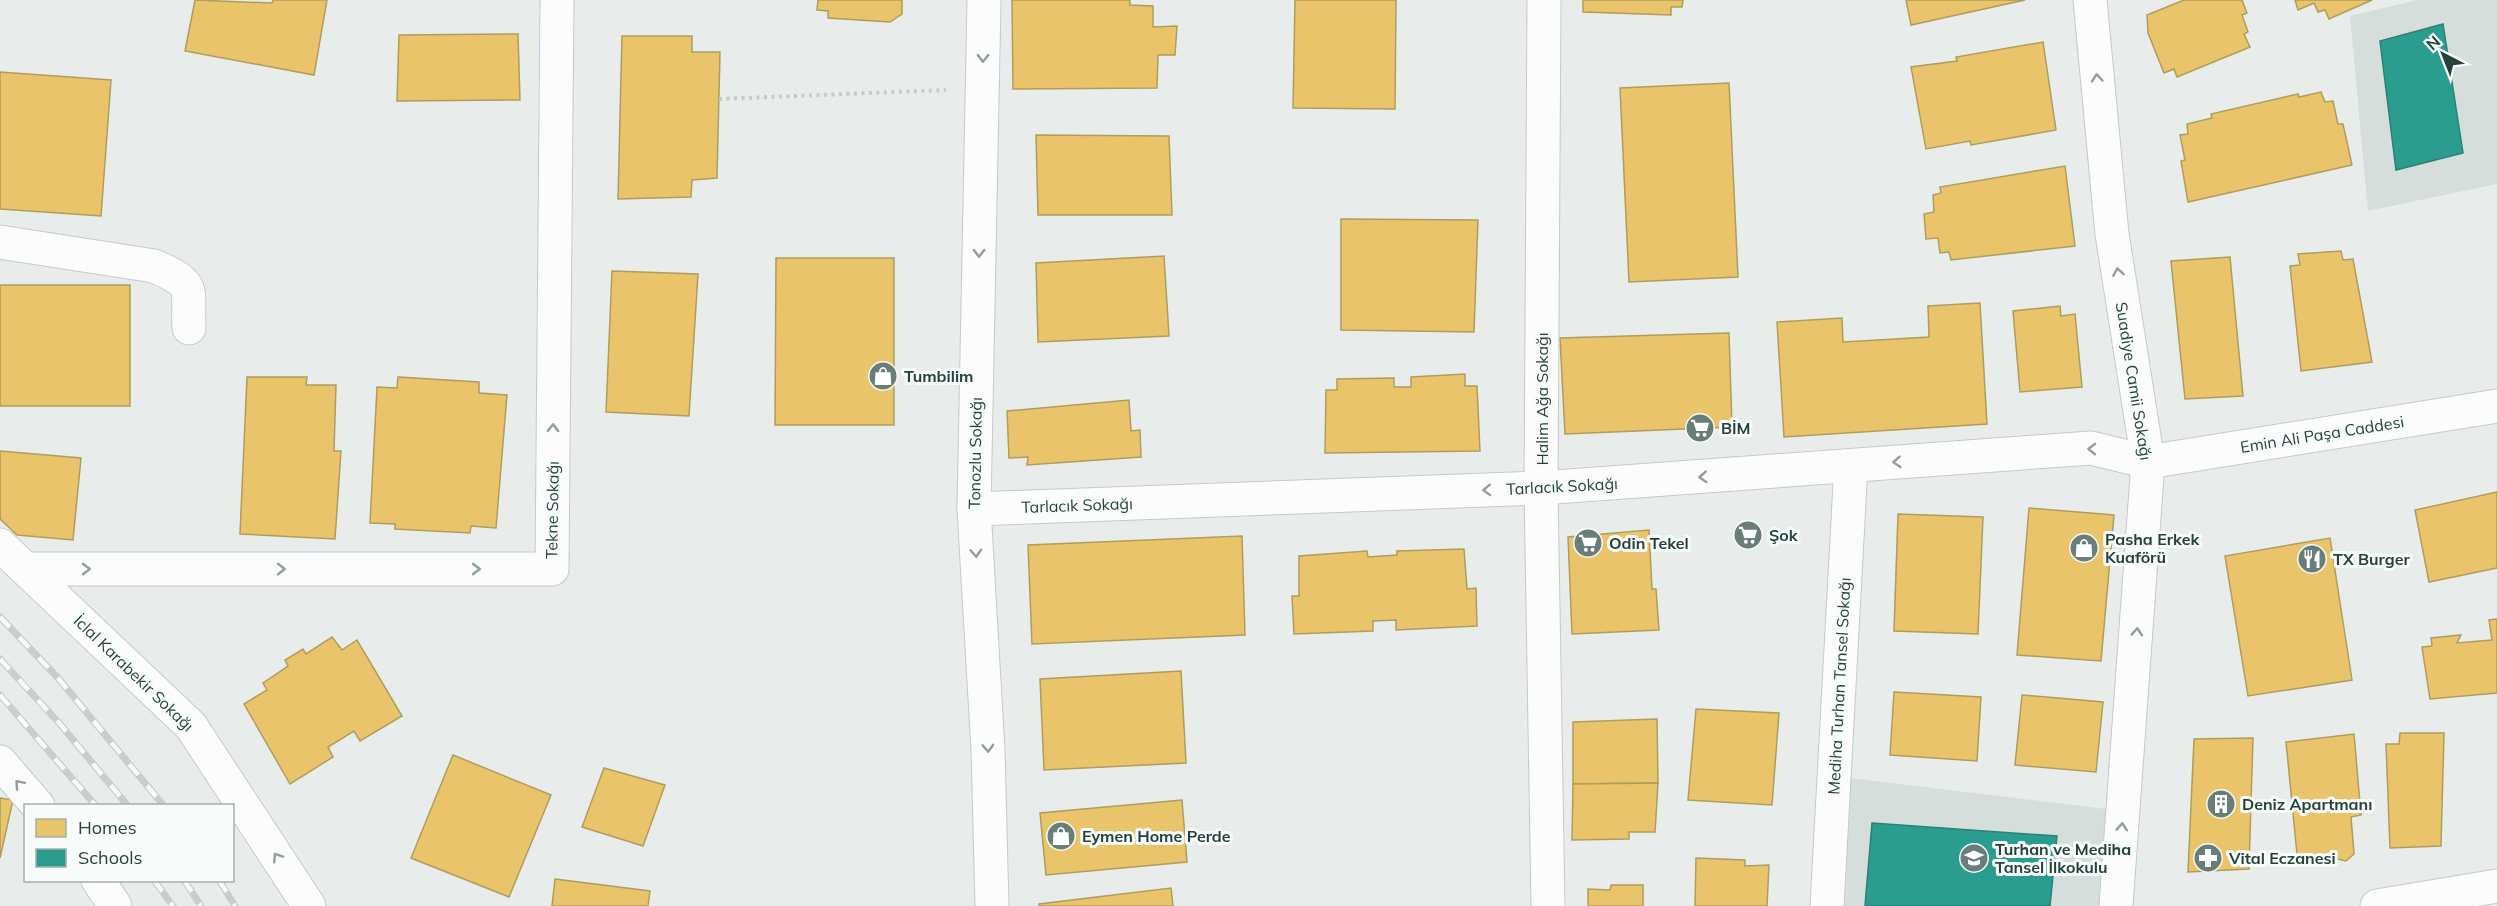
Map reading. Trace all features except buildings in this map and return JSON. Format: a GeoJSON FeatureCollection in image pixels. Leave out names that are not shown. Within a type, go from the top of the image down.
{"type":"FeatureCollection","features":[{"type":"Feature","properties":{"kind":"street","name":"Tekne Sokağı"},"geometry":{"type":"LineString","coordinates":[[27,569],[552,568],[557,0]]}},
{"type":"Feature","properties":{"kind":"street","name":"Tonozlu Sokağı"},"geometry":{"type":"LineString","coordinates":[[984,0],[974,509],[988,750],[992,906]]}},
{"type":"Feature","properties":{"kind":"street","name":"Halim Ağa Sokağı"},"geometry":{"type":"LineString","coordinates":[[1544,0],[1541,488],[1548,906]]}},
{"type":"Feature","properties":{"kind":"street","name":"Suadiye Camii Sokağı"},"geometry":{"type":"LineString","coordinates":[[2090,0],[2112,234],[2148,462],[2116,906]]}},
{"type":"Feature","properties":{"kind":"street"},"geometry":{"type":"LineString","coordinates":[[0,242],[154,266],[177,276],[186,286],[191,298],[189,328]]}},
{"type":"Feature","properties":{"kind":"street","name":"Emin Ali Paşa Caddesi"},"geometry":{"type":"LineString","coordinates":[[2148,462],[2497,406]]}},
{"type":"Feature","properties":{"kind":"street","name":"Tarlacık Sokağı"},"geometry":{"type":"LineString","coordinates":[[974,509],[1541,488],[2091,448],[2148,462]]}},
{"type":"Feature","properties":{"kind":"street","name":"Mediha Turhan Tansel Sokağı"},"geometry":{"type":"LineString","coordinates":[[1827,906],[1851,466]]}},
{"type":"Feature","properties":{"kind":"street","name":"İclal Karabekir Sokağı"},"geometry":{"type":"LineString","coordinates":[[0,545],[191,726],[309,906]]}},
{"type":"Feature","properties":{"kind":"street"},"geometry":{"type":"LineString","coordinates":[[0,762],[36,804]]}},
{"type":"Feature","properties":{"kind":"street"},"geometry":{"type":"LineString","coordinates":[[99,882],[115,906]]}},
{"type":"Feature","properties":{"kind":"street"},"geometry":{"type":"LineString","coordinates":[[2377,906],[2497,886]]}},
{"type":"Feature","properties":{"kind":"path"},"geometry":{"type":"LineString","coordinates":[[719,99],[982,88]]}},
{"type":"Feature","properties":{"kind":"shaded area"},"geometry":{"type":"Polygon","coordinates":[[[2417,0],[2497,0],[2497,184],[2368,211],[2350,16],[2417,0]]]}},
{"type":"Feature","properties":{"kind":"shaded area","name":"Turhan ve Mediha Tansel İlkokulu"},"geometry":{"type":"Polygon","coordinates":[[[1850,778],[2106,809],[2099,906],[1842,906],[1850,778]]]}},
{"type":"Feature","properties":{"kind":"railway"},"geometry":{"type":"LineString","coordinates":[[0,617],[58,678],[162,804]]}},
{"type":"Feature","properties":{"kind":"railway"},"geometry":{"type":"LineString","coordinates":[[0,659],[60,724],[126,804]]}},
{"type":"Feature","properties":{"kind":"railway"},"geometry":{"type":"LineString","coordinates":[[0,695],[94,804]]}},
{"type":"Feature","properties":{"kind":"railway"},"geometry":{"type":"LineString","coordinates":[[155,882],[173,906]]}},
{"type":"Feature","properties":{"kind":"railway"},"geometry":{"type":"LineString","coordinates":[[185,882],[201,906]]}},
{"type":"Feature","properties":{"kind":"railway"},"geometry":{"type":"LineString","coordinates":[[220,882],[235,906]]}},
{"type":"Feature","properties":{"kind":"place","name":"Tumbilim"},"geometry":{"type":"Point","coordinates":[883,376]}},
{"type":"Feature","properties":{"kind":"place","name":"BİM"},"geometry":{"type":"Point","coordinates":[1700,428]}},
{"type":"Feature","properties":{"kind":"place","name":"Şok"},"geometry":{"type":"Point","coordinates":[1748,535]}},
{"type":"Feature","properties":{"kind":"place","name":"Odin Tekel"},"geometry":{"type":"Point","coordinates":[1588,543]}},
{"type":"Feature","properties":{"kind":"place","name":"Pasha Erkek Kuaförü"},"geometry":{"type":"Point","coordinates":[2084,548]}},
{"type":"Feature","properties":{"kind":"place","name":"TX Burger"},"geometry":{"type":"Point","coordinates":[2312,559]}},
{"type":"Feature","properties":{"kind":"place","name":"Deniz Apartmanı"},"geometry":{"type":"Point","coordinates":[2221,804]}},
{"type":"Feature","properties":{"kind":"place","name":"Eymen Home Perde"},"geometry":{"type":"Point","coordinates":[1061,836]}},
{"type":"Feature","properties":{"kind":"place","name":"Turhan ve Mediha Tansel İlkokulu"},"geometry":{"type":"Point","coordinates":[1974,858]}},
{"type":"Feature","properties":{"kind":"place","name":"Vital Eczanesi"},"geometry":{"type":"Point","coordinates":[2208,858]}}]}
